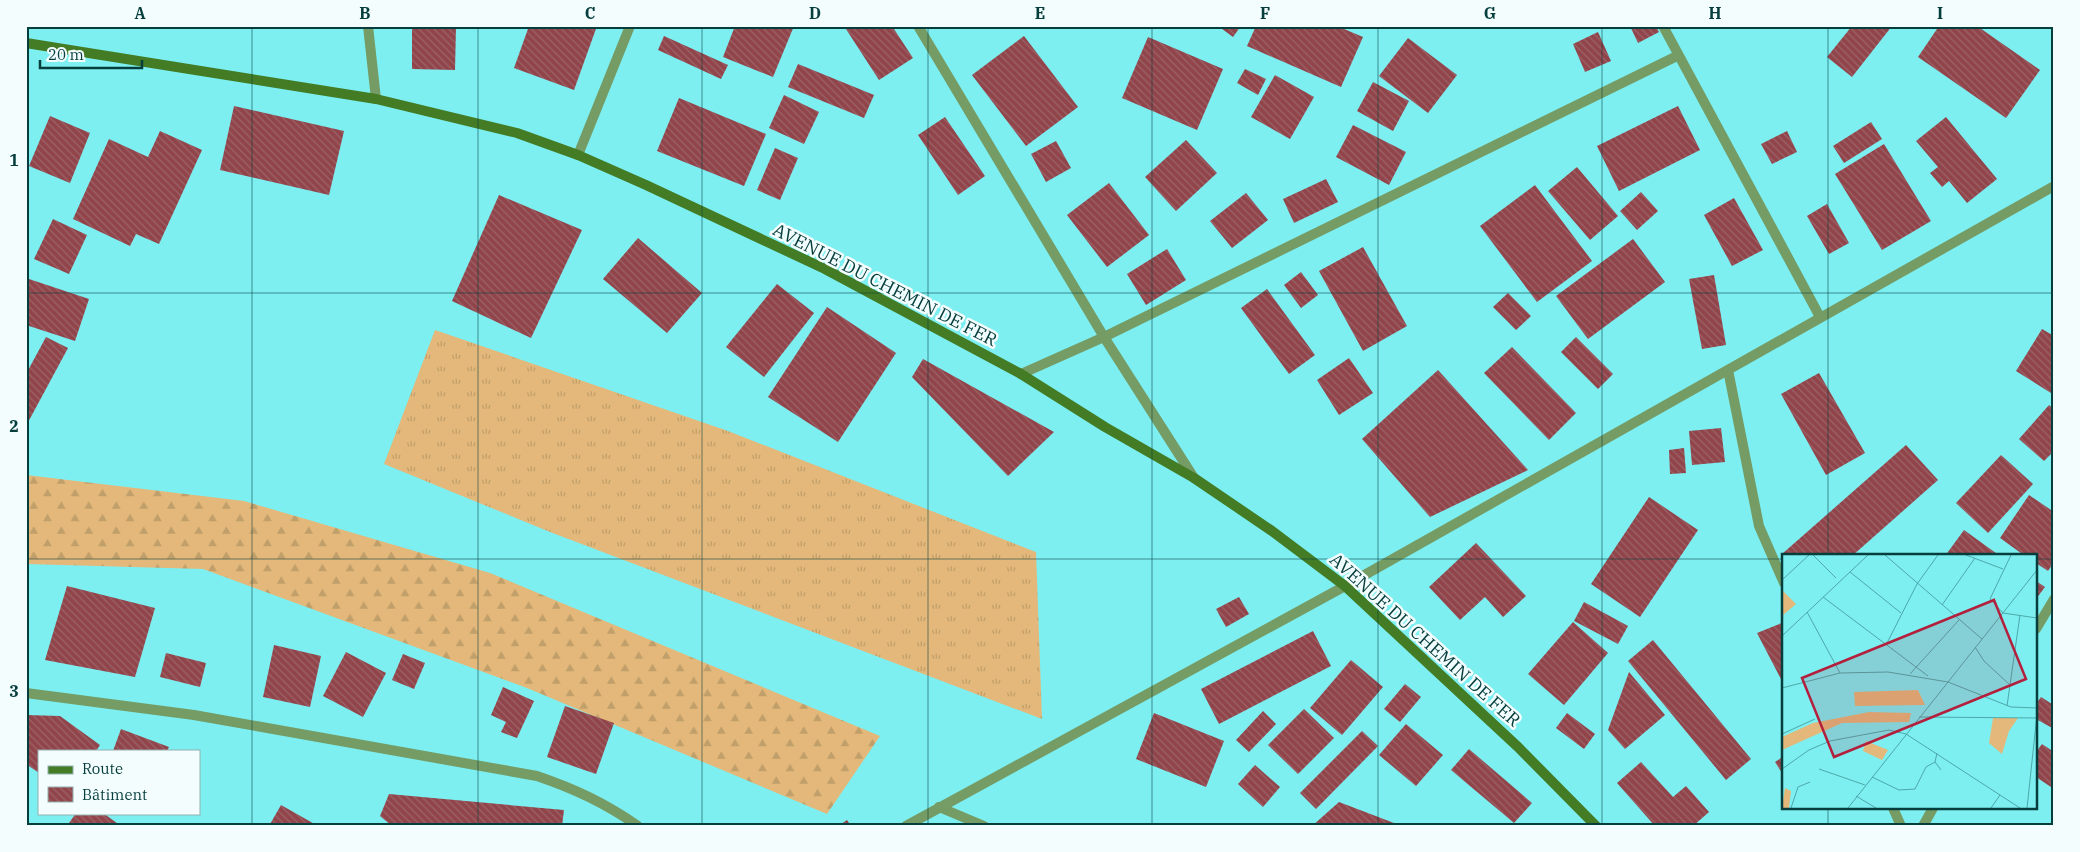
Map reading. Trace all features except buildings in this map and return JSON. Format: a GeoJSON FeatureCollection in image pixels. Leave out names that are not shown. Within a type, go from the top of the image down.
{"type":"FeatureCollection","features":[{"type":"Feature","properties":{"kind":"street"},"geometry":{"type":"LineString","coordinates":[[368,26],[376,99]]}},
{"type":"Feature","properties":{"kind":"street"},"geometry":{"type":"LineString","coordinates":[[578,155],[630,26]]}},
{"type":"Feature","properties":{"kind":"street"},"geometry":{"type":"LineString","coordinates":[[918,26],[1104,336],[1194,478]]}},
{"type":"Feature","properties":{"kind":"street"},"geometry":{"type":"LineString","coordinates":[[1663,26],[1820,318]]}},
{"type":"Feature","properties":{"kind":"street","name":"AVENUE DU CHEMIN DE FER"},"geometry":{"type":"LineString","coordinates":[[26,43],[376,99],[517,133],[578,155],[825,269],[1021,374],[1105,427],[1194,478],[1272,531],[1345,586],[1518,746],[1596,826]]}},
{"type":"Feature","properties":{"kind":"street"},"geometry":{"type":"LineString","coordinates":[[1021,374],[1104,336],[1678,56]]}},
{"type":"Feature","properties":{"kind":"street"},"geometry":{"type":"LineString","coordinates":[[906,826],[1345,586],[2054,186]]}},
{"type":"Feature","properties":{"kind":"street"},"geometry":{"type":"LineString","coordinates":[[1728,370],[1759,526],[1782,578]]}},
{"type":"Feature","properties":{"kind":"street"},"geometry":{"type":"LineString","coordinates":[[2038,626],[2054,599]]}},
{"type":"Feature","properties":{"kind":"street"},"geometry":{"type":"LineString","coordinates":[[26,693],[194,715],[537,776],[574,788],[615,809],[638,826]]}},
{"type":"Feature","properties":{"kind":"street"},"geometry":{"type":"LineString","coordinates":[[939,807],[984,826]]}},
{"type":"Feature","properties":{"kind":"street"},"geometry":{"type":"LineString","coordinates":[[1894,810],[1901,826]]}},
{"type":"Feature","properties":{"kind":"street"},"geometry":{"type":"LineString","coordinates":[[1923,826],[1932,810]]}},
{"type":"Feature","properties":{"kind":"green space"},"geometry":{"type":"Polygon","coordinates":[[[435,330],[728,431],[1036,552],[1042,719],[550,532],[384,464],[435,330]]]}},
{"type":"Feature","properties":{"kind":"green space"},"geometry":{"type":"Polygon","coordinates":[[[26,475],[244,501],[490,573],[880,736],[827,814],[527,688],[203,569],[26,564],[26,475]]]}}]}
